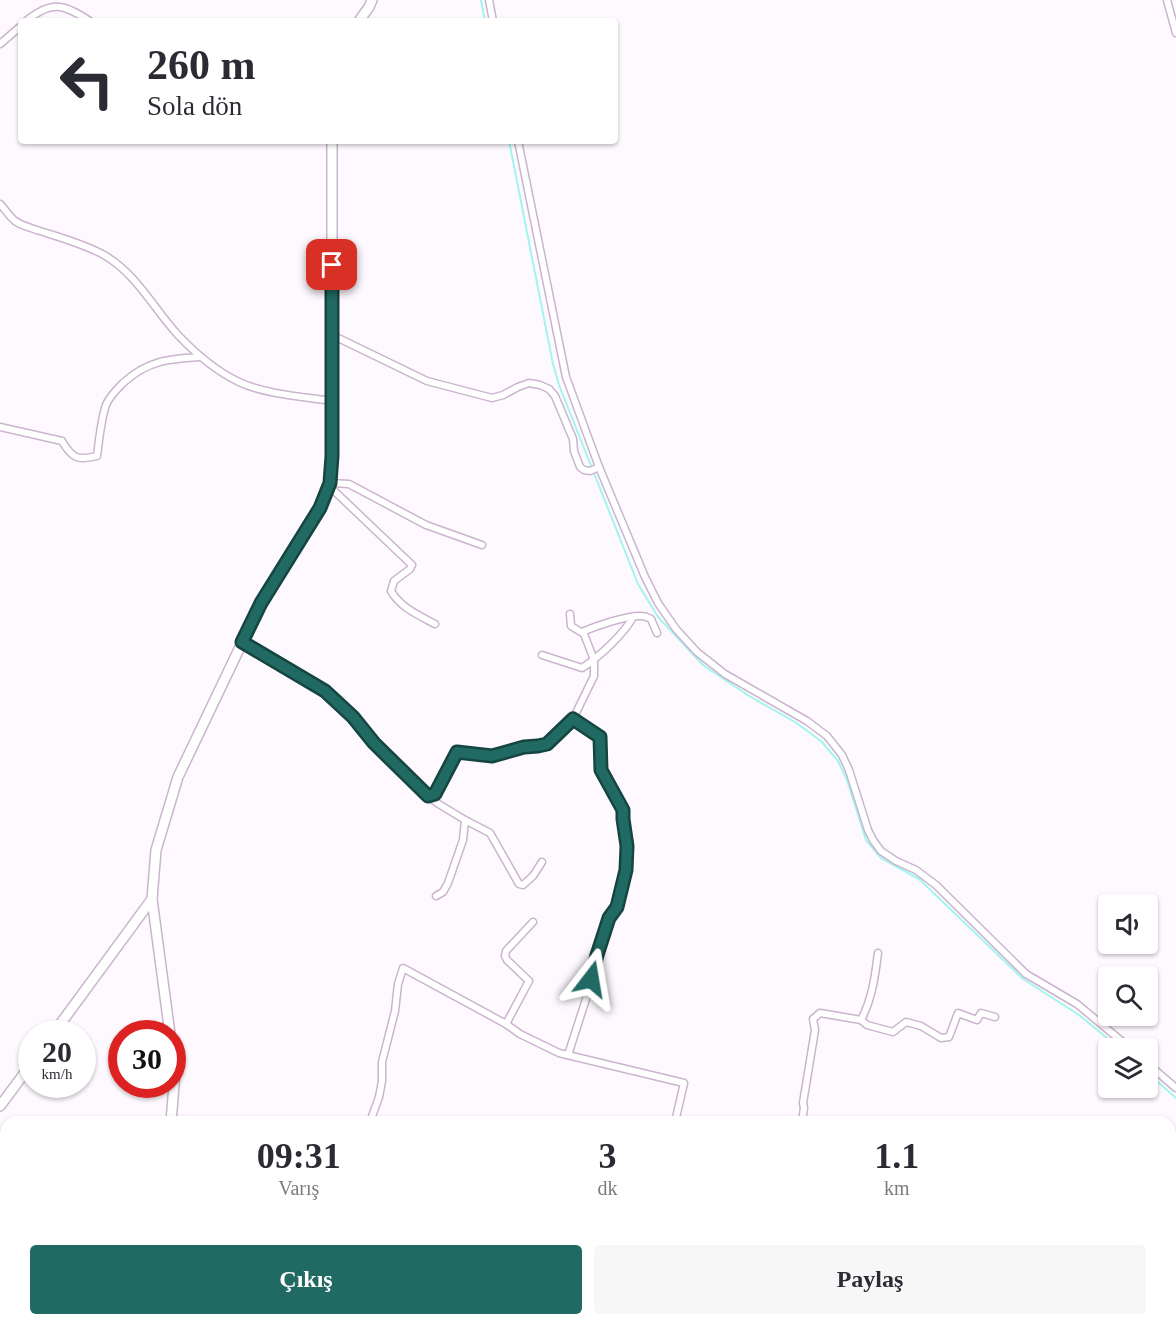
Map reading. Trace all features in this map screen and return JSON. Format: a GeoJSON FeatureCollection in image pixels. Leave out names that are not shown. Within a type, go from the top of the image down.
{"type":"FeatureCollection","features":[{"type":"Feature","properties":{"kind":"street"},"geometry":{"type":"LineString","coordinates":[[361,18],[372,0]]}},
{"type":"Feature","properties":{"kind":"street"},"geometry":{"type":"LineString","coordinates":[[489,0],[492,18]]}},
{"type":"Feature","properties":{"kind":"street"},"geometry":{"type":"LineString","coordinates":[[1167,0],[1176,33]]}},
{"type":"Feature","properties":{"kind":"street"},"geometry":{"type":"LineString","coordinates":[[29,18],[49,5],[68,7],[85,18]]}},
{"type":"Feature","properties":{"kind":"street"},"geometry":{"type":"LineString","coordinates":[[0,44],[18,29]]}},
{"type":"Feature","properties":{"kind":"street"},"geometry":{"type":"LineString","coordinates":[[168,1020],[152,899],[156,850],[178,777],[261,603],[320,508],[329,484],[332,456],[332,144]]}},
{"type":"Feature","properties":{"kind":"street"},"geometry":{"type":"LineString","coordinates":[[519,144],[566,377],[598,467],[658,603],[676,629],[697,652],[725,674],[807,721],[827,736],[842,755],[868,830],[881,851],[916,870],[936,885],[1026,974],[1077,1004],[1118,1038]]}},
{"type":"Feature","properties":{"kind":"street"},"geometry":{"type":"LineString","coordinates":[[0,204],[16,222],[75,242],[104,255],[121,266],[149,297],[177,335],[219,371],[240,383],[267,391],[332,401]]}},
{"type":"Feature","properties":{"kind":"street"},"geometry":{"type":"LineString","coordinates":[[332,335],[428,381],[492,398],[530,383],[549,389],[555,396],[573,439],[574,451],[580,467],[590,471],[598,467]]}},
{"type":"Feature","properties":{"kind":"street"},"geometry":{"type":"LineString","coordinates":[[0,427],[62,441],[75,458],[86,459],[97,456],[106,404],[114,392],[133,373],[152,363],[201,357]]}},
{"type":"Feature","properties":{"kind":"street"},"geometry":{"type":"LineString","coordinates":[[329,484],[349,484],[426,525],[482,545]]}},
{"type":"Feature","properties":{"kind":"street"},"geometry":{"type":"LineString","coordinates":[[329,484],[412,565],[394,581],[391,591],[396,599],[409,610],[435,624]]}},
{"type":"Feature","properties":{"kind":"street"},"geometry":{"type":"LineString","coordinates":[[428,796],[435,794],[457,752],[492,756],[524,747],[547,744],[573,719],[594,676],[594,660],[584,634],[571,626],[570,614]]}},
{"type":"Feature","properties":{"kind":"street"},"geometry":{"type":"LineString","coordinates":[[582,632],[592,627],[643,616],[651,618],[657,633]]}},
{"type":"Feature","properties":{"kind":"street"},"geometry":{"type":"LineString","coordinates":[[542,655],[582,668],[594,660],[628,626],[633,617]]}},
{"type":"Feature","properties":{"kind":"street"},"geometry":{"type":"LineString","coordinates":[[242,642],[325,691],[428,796],[490,833],[519,884],[524,885],[542,862]]}},
{"type":"Feature","properties":{"kind":"street"},"geometry":{"type":"LineString","coordinates":[[568,1055],[609,918],[617,907],[626,870],[627,846],[623,810],[601,770],[600,737],[573,719]]}},
{"type":"Feature","properties":{"kind":"street"},"geometry":{"type":"LineString","coordinates":[[436,896],[448,884],[463,840],[465,820]]}},
{"type":"Feature","properties":{"kind":"street"},"geometry":{"type":"LineString","coordinates":[[63,1020],[152,899]]}},
{"type":"Feature","properties":{"kind":"street"},"geometry":{"type":"LineString","coordinates":[[506,1024],[530,981],[507,960],[506,951],[533,922]]}},
{"type":"Feature","properties":{"kind":"street"},"geometry":{"type":"LineString","coordinates":[[861,1020],[868,1007],[878,953]]}},
{"type":"Feature","properties":{"kind":"street"},"geometry":{"type":"LineString","coordinates":[[372,1116],[379,1097],[382,1062],[403,968],[506,1024],[520,1034],[559,1053],[684,1083],[676,1116]]}},
{"type":"Feature","properties":{"kind":"street"},"geometry":{"type":"LineString","coordinates":[[803,1116],[815,1030],[813,1019],[820,1013],[861,1020],[867,1025],[893,1032],[906,1022],[921,1026],[941,1038],[949,1037],[958,1013],[977,1020],[981,1012],[995,1017]]}},
{"type":"Feature","properties":{"kind":"street"},"geometry":{"type":"LineString","coordinates":[[1158,1073],[1176,1088]]}},
{"type":"Feature","properties":{"kind":"street"},"geometry":{"type":"LineString","coordinates":[[0,1106],[18,1082]]}},
{"type":"Feature","properties":{"kind":"street"},"geometry":{"type":"LineString","coordinates":[[171,1116],[173,1098]]}},
{"type":"Feature","properties":{"kind":"waterway"},"geometry":{"type":"LineString","coordinates":[[481,0],[484,18]]}},
{"type":"Feature","properties":{"kind":"waterway"},"geometry":{"type":"LineString","coordinates":[[510,144],[559,385],[638,584],[658,617],[703,665],[749,696],[795,722],[821,741],[838,761],[847,780],[866,840],[881,858],[919,879],[1023,979],[1079,1015],[1107,1038]]}},
{"type":"Feature","properties":{"kind":"waterway"},"geometry":{"type":"LineString","coordinates":[[1158,1082],[1176,1098]]}},
{"type":"Feature","properties":{"kind":"route"},"geometry":{"type":"LineString","coordinates":[[332,265],[330,483],[320,508],[261,603],[242,642],[325,691],[428,796],[435,794],[457,752],[492,756],[524,747],[547,744],[573,719],[600,737],[601,770],[623,810],[627,846],[626,870],[617,907],[609,918],[591,979]]}}]}
